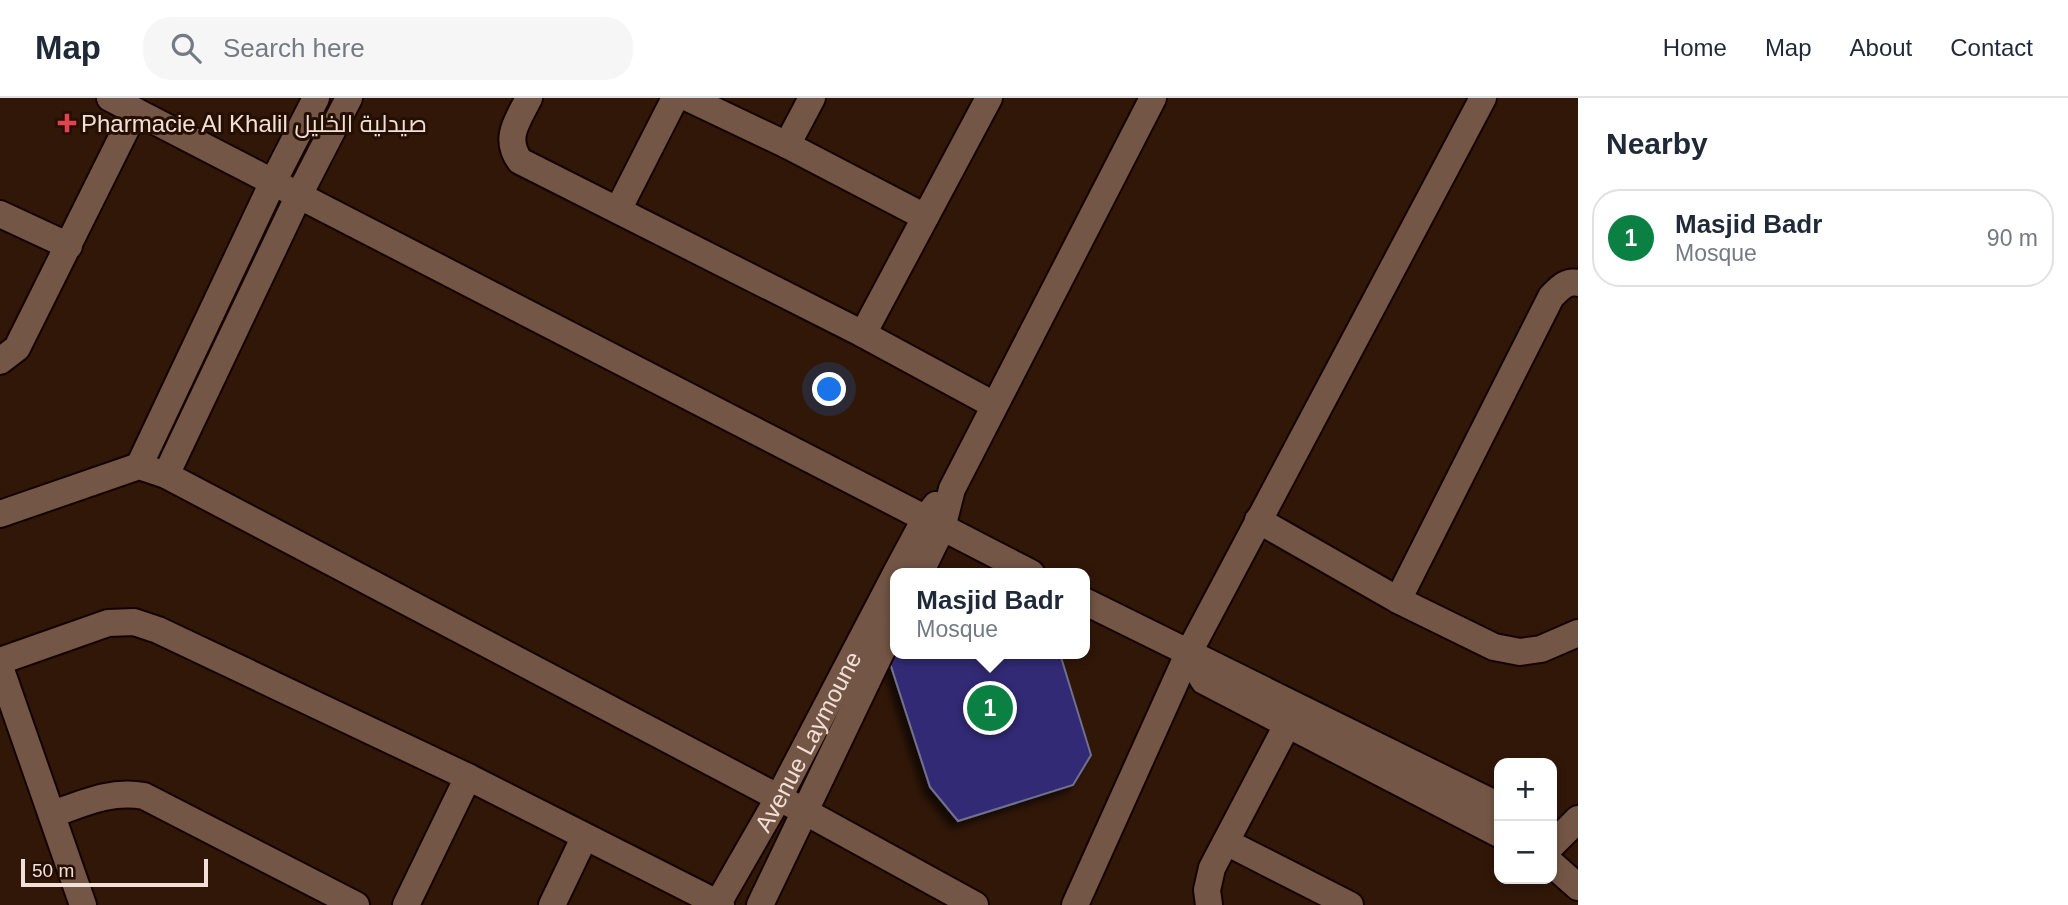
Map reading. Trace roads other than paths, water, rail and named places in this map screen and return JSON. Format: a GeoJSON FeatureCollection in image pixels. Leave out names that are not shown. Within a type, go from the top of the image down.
{"type":"FeatureCollection","features":[{"type":"Feature","properties":{"kind":"street"},"geometry":{"type":"LineString","coordinates":[[110,98],[1021,568]]}},
{"type":"Feature","properties":{"kind":"street"},"geometry":{"type":"LineString","coordinates":[[139,466],[273,182],[316,98]]}},
{"type":"Feature","properties":{"kind":"street"},"geometry":{"type":"LineString","coordinates":[[166,475],[299,195],[349,98]]}},
{"type":"Feature","properties":{"kind":"street"},"geometry":{"type":"LineString","coordinates":[[529,98],[512,130],[513,150],[520,160],[863,334],[994,405]]}},
{"type":"Feature","properties":{"kind":"street"},"geometry":{"type":"LineString","coordinates":[[618,210],[675,98]]}},
{"type":"Feature","properties":{"kind":"street"},"geometry":{"type":"LineString","coordinates":[[688,98],[787,145],[925,217]]}},
{"type":"Feature","properties":{"kind":"street"},"geometry":{"type":"LineString","coordinates":[[787,145],[812,98]]}},
{"type":"Feature","properties":{"kind":"street"},"geometry":{"type":"LineString","coordinates":[[863,334],[989,98]]}},
{"type":"Feature","properties":{"kind":"street"},"geometry":{"type":"LineString","coordinates":[[921,568],[934,523],[1153,98]]}},
{"type":"Feature","properties":{"kind":"street"},"geometry":{"type":"LineString","coordinates":[[1075,905],[1188,654],[1483,98]]}},
{"type":"Feature","properties":{"kind":"street"},"geometry":{"type":"LineString","coordinates":[[0,361],[17,348],[135,111]]}},
{"type":"Feature","properties":{"kind":"street"},"geometry":{"type":"LineString","coordinates":[[0,214],[69,246]]}},
{"type":"Feature","properties":{"kind":"street"},"geometry":{"type":"LineString","coordinates":[[1398,600],[1551,296],[1562,286],[1578,283]]}},
{"type":"Feature","properties":{"kind":"street"},"geometry":{"type":"LineString","coordinates":[[0,514],[139,466],[166,475],[779,797],[975,905]]}},
{"type":"Feature","properties":{"kind":"street"},"geometry":{"type":"LineString","coordinates":[[1258,520],[1398,600],[1494,647],[1520,652],[1541,649],[1578,633]]}},
{"type":"Feature","properties":{"kind":"street","name":"Avenue Laymoune"},"geometry":{"type":"LineString","coordinates":[[900,568],[934,523]]}},
{"type":"Feature","properties":{"kind":"street","name":"Avenue Laymoune"},"geometry":{"type":"LineString","coordinates":[[719,905],[890,585]]}},
{"type":"Feature","properties":{"kind":"street"},"geometry":{"type":"LineString","coordinates":[[1090,604],[1188,654],[1216,663],[1293,715],[1494,831]]}},
{"type":"Feature","properties":{"kind":"street"},"geometry":{"type":"LineString","coordinates":[[0,661],[108,623],[134,622],[158,629],[468,777],[719,905]]}},
{"type":"Feature","properties":{"kind":"street"},"geometry":{"type":"LineString","coordinates":[[760,905],[890,633]]}},
{"type":"Feature","properties":{"kind":"street"},"geometry":{"type":"LineString","coordinates":[[0,667],[83,905]]}},
{"type":"Feature","properties":{"kind":"street"},"geometry":{"type":"LineString","coordinates":[[1293,715],[1494,804]]}},
{"type":"Feature","properties":{"kind":"street"},"geometry":{"type":"LineString","coordinates":[[1209,905],[1208,890],[1212,868],[1293,715]]}},
{"type":"Feature","properties":{"kind":"street"},"geometry":{"type":"LineString","coordinates":[[406,905],[468,777]]}},
{"type":"Feature","properties":{"kind":"street"},"geometry":{"type":"LineString","coordinates":[[53,814],[107,794],[144,796],[356,905]]}},
{"type":"Feature","properties":{"kind":"street"},"geometry":{"type":"LineString","coordinates":[[552,905],[584,838]]}},
{"type":"Feature","properties":{"kind":"street"},"geometry":{"type":"LineString","coordinates":[[1226,842],[1341,902]]}},
{"type":"Feature","properties":{"kind":"street"},"geometry":{"type":"LineString","coordinates":[[1557,868],[1578,887]]}},
{"type":"Feature","properties":{"kind":"place","name":"Pharmacie Al Khalil صيدلية الخليل"},"geometry":{"type":"Point","coordinates":[67,123]}},
{"type":"Feature","properties":{"kind":"place","name":"Masjid Badr"},"geometry":{"type":"Point","coordinates":[990,708]}}]}
